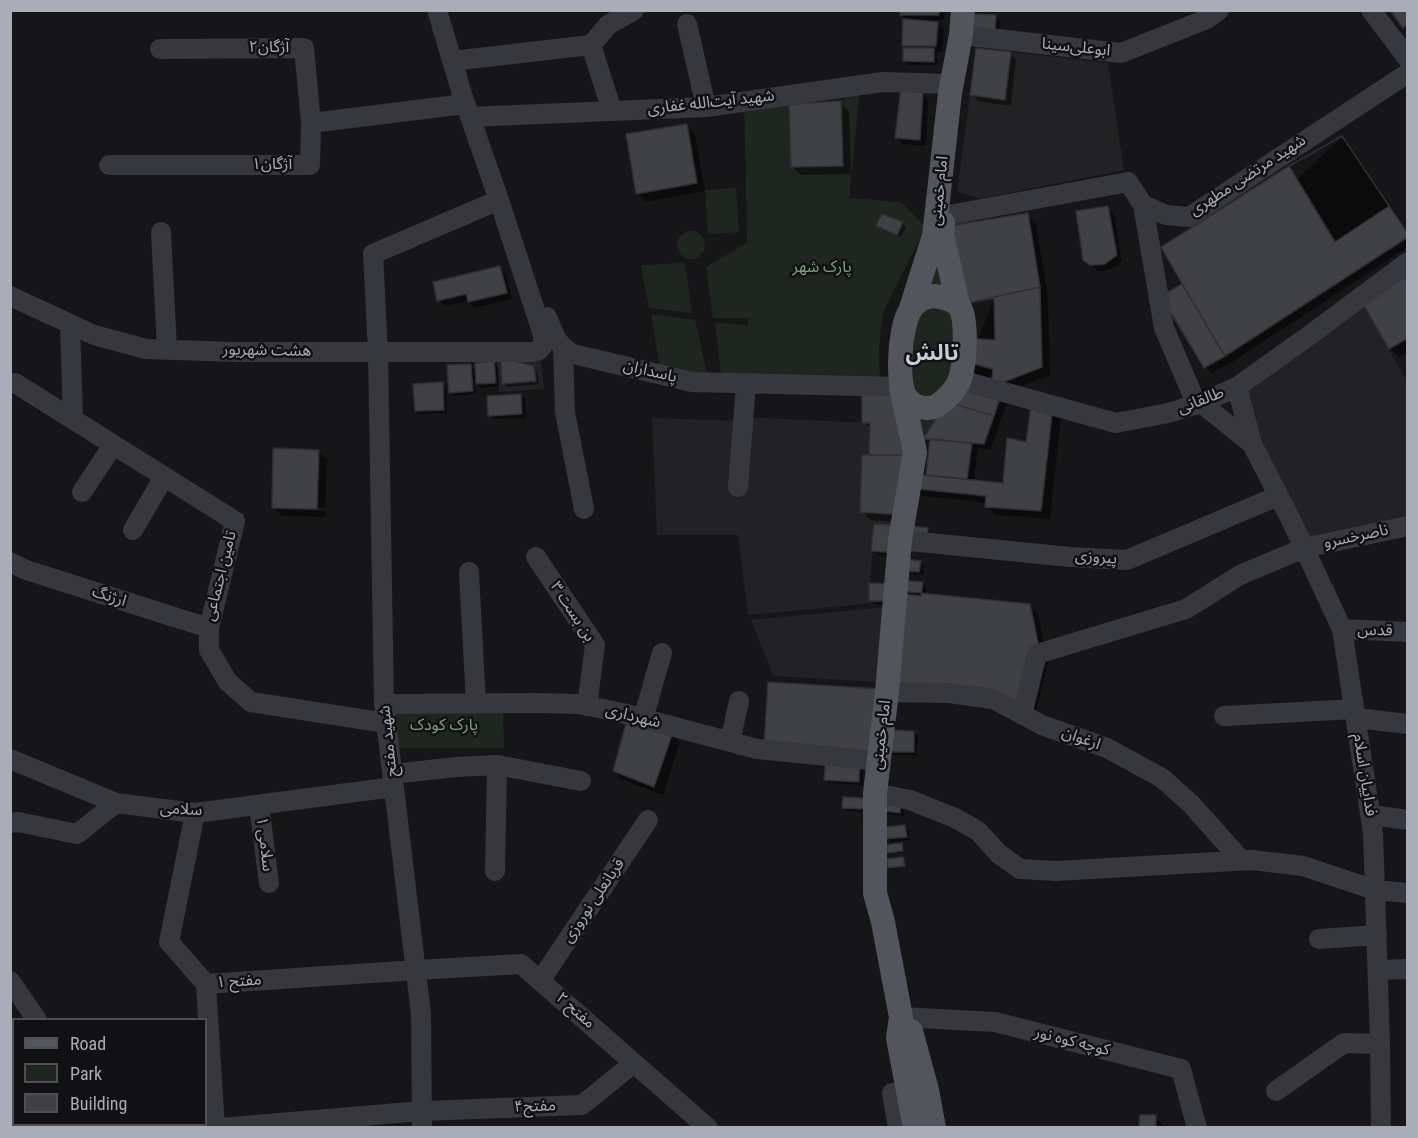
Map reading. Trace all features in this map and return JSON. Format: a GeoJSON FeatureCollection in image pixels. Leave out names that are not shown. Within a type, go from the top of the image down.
{"type":"FeatureCollection","features":[{"type":"Feature","properties":{"kind":"main road","name":"امام خمینی"},"geometry":{"type":"LineString","coordinates":[[911,308],[934,236],[963,10]]}},
{"type":"Feature","properties":{"kind":"main road","name":"امام خمینی"},"geometry":{"type":"LineString","coordinates":[[953,78],[956,91],[942,234],[958,305]]}},
{"type":"Feature","properties":{"kind":"main road"},"geometry":{"type":"LineString","coordinates":[[926,297],[942,297],[958,305],[963,317],[964,330],[964,358],[960,380],[943,403],[935,408],[917,406],[907,399],[901,388],[900,358],[905,320],[911,308],[926,297]]}},
{"type":"Feature","properties":{"kind":"main road","name":"امام خمینی"},"geometry":{"type":"LineString","coordinates":[[915,452],[960,380]]}},
{"type":"Feature","properties":{"kind":"main road","name":"امام خمینی"},"geometry":{"type":"LineString","coordinates":[[901,388],[915,452],[900,540],[887,692],[875,793],[875,894],[883,922],[901,1017],[898,1038],[915,1128]]}},
{"type":"Feature","properties":{"kind":"main road","name":"امام خمینی"},"geometry":{"type":"LineString","coordinates":[[901,1017],[913,1033],[934,1127]]}},
{"type":"Feature","properties":{"kind":"street"},"geometry":{"type":"LineString","coordinates":[[437,10],[499,200],[558,342],[563,348],[565,412],[585,509]]}},
{"type":"Feature","properties":{"kind":"street"},"geometry":{"type":"LineString","coordinates":[[452,61],[591,45],[608,25],[634,10]]}},
{"type":"Feature","properties":{"kind":"street"},"geometry":{"type":"LineString","coordinates":[[1371,10],[1407,59]]}},
{"type":"Feature","properties":{"kind":"street","name":"ابوعلی‌سینا"},"geometry":{"type":"LineString","coordinates":[[960,35],[1121,53],[1208,13]]}},
{"type":"Feature","properties":{"kind":"street"},"geometry":{"type":"LineString","coordinates":[[687,24],[706,107]]}},
{"type":"Feature","properties":{"kind":"street"},"geometry":{"type":"LineString","coordinates":[[591,45],[612,111]]}},
{"type":"Feature","properties":{"kind":"street","name":"۲آژگان"},"geometry":{"type":"LineString","coordinates":[[159,49],[304,48],[311,123]]}},
{"type":"Feature","properties":{"kind":"street","name":"شهید مرتضی مطهری"},"geometry":{"type":"LineString","coordinates":[[1143,205],[1166,215],[1189,217],[1407,72]]}},
{"type":"Feature","properties":{"kind":"street","name":"شهید آیت‌الله غفاری"},"geometry":{"type":"LineString","coordinates":[[468,110],[612,111],[706,107],[883,82],[953,78]]}},
{"type":"Feature","properties":{"kind":"street"},"geometry":{"type":"LineString","coordinates":[[311,123],[468,110]]}},
{"type":"Feature","properties":{"kind":"street","name":"۱آژگان"},"geometry":{"type":"LineString","coordinates":[[109,165],[310,165],[311,123]]}},
{"type":"Feature","properties":{"kind":"street"},"geometry":{"type":"LineString","coordinates":[[944,216],[1128,182],[1143,205],[1164,328],[1199,403],[1236,386],[1310,335]]}},
{"type":"Feature","properties":{"kind":"street","name":"شهید مفتح"},"geometry":{"type":"LineString","coordinates":[[422,1119],[421,1014],[385,713],[378,352],[373,254],[499,200]]}},
{"type":"Feature","properties":{"kind":"street","name":"هشت شهریور"},"geometry":{"type":"LineString","coordinates":[[10,296],[94,335],[146,349],[236,352],[533,352],[539,350],[543,345],[543,336],[499,200]]}},
{"type":"Feature","properties":{"kind":"street"},"geometry":{"type":"LineString","coordinates":[[161,232],[167,349]]}},
{"type":"Feature","properties":{"kind":"street","name":"طالقانی"},"geometry":{"type":"LineString","coordinates":[[960,380],[1116,423],[1168,413],[1237,387],[1407,262]]}},
{"type":"Feature","properties":{"kind":"street"},"geometry":{"type":"LineString","coordinates":[[70,325],[73,419]]}},
{"type":"Feature","properties":{"kind":"street","name":"پاسداران"},"geometry":{"type":"LineString","coordinates":[[563,348],[586,358],[692,382],[901,388]]}},
{"type":"Feature","properties":{"kind":"street","name":"تامین اجتماعی"},"geometry":{"type":"LineString","coordinates":[[15,383],[235,521],[209,628],[209,650],[228,682],[251,702],[385,713]]}},
{"type":"Feature","properties":{"kind":"street"},"geometry":{"type":"LineString","coordinates":[[738,487],[746,383]]}},
{"type":"Feature","properties":{"kind":"street","name":"فداییان اسلام"},"geometry":{"type":"LineString","coordinates":[[1237,387],[1252,444],[1342,629],[1373,833],[1381,1128]]}},
{"type":"Feature","properties":{"kind":"street","name":"فداییان اسلام"},"geometry":{"type":"LineString","coordinates":[[1199,403],[1252,444]]}},
{"type":"Feature","properties":{"kind":"street"},"geometry":{"type":"LineString","coordinates":[[82,492],[113,445]]}},
{"type":"Feature","properties":{"kind":"street"},"geometry":{"type":"LineString","coordinates":[[133,530],[164,477]]}},
{"type":"Feature","properties":{"kind":"street","name":"پیروزی"},"geometry":{"type":"LineString","coordinates":[[900,540],[1127,560],[1278,496]]}},
{"type":"Feature","properties":{"kind":"street","name":"ناصرخسرو"},"geometry":{"type":"LineString","coordinates":[[1022,715],[1037,654],[1186,609],[1240,575],[1304,548],[1407,526]]}},
{"type":"Feature","properties":{"kind":"street","name":"بن بست ۳"},"geometry":{"type":"LineString","coordinates":[[536,557],[595,645],[587,705]]}},
{"type":"Feature","properties":{"kind":"street","name":"ارژنگ"},"geometry":{"type":"LineString","coordinates":[[10,562],[26,570],[209,628]]}},
{"type":"Feature","properties":{"kind":"street"},"geometry":{"type":"LineString","coordinates":[[469,572],[476,704]]}},
{"type":"Feature","properties":{"kind":"street","name":"قدس"},"geometry":{"type":"LineString","coordinates":[[1342,629],[1407,632]]}},
{"type":"Feature","properties":{"kind":"street"},"geometry":{"type":"LineString","coordinates":[[644,719],[662,653]]}},
{"type":"Feature","properties":{"kind":"street","name":"ارغوان"},"geometry":{"type":"LineString","coordinates":[[887,692],[949,693],[993,699],[1042,725],[1107,748],[1162,778],[1191,804],[1241,860]]}},
{"type":"Feature","properties":{"kind":"street"},"geometry":{"type":"LineString","coordinates":[[730,742],[739,701]]}},
{"type":"Feature","properties":{"kind":"street","name":"شهرداری"},"geometry":{"type":"LineString","coordinates":[[385,713],[476,704],[579,704],[757,749],[879,761]]}},
{"type":"Feature","properties":{"kind":"street"},"geometry":{"type":"LineString","coordinates":[[1224,716],[1355,713],[1407,724]]}},
{"type":"Feature","properties":{"kind":"street","name":"سلامی"},"geometry":{"type":"LineString","coordinates":[[10,759],[116,803],[195,813],[259,805],[456,766],[497,765],[581,781]]}},
{"type":"Feature","properties":{"kind":"street"},"geometry":{"type":"LineString","coordinates":[[495,871],[497,765]]}},
{"type":"Feature","properties":{"kind":"street"},"geometry":{"type":"LineString","coordinates":[[875,793],[910,800],[955,818],[978,831],[999,855],[1020,869],[1056,871],[1252,860],[1303,866],[1375,890],[1407,893]]}},
{"type":"Feature","properties":{"kind":"street"},"geometry":{"type":"LineString","coordinates":[[10,823],[18,822],[77,834],[116,803]]}},
{"type":"Feature","properties":{"kind":"street","name":"سلامی ۱"},"geometry":{"type":"LineString","coordinates":[[259,805],[269,883]]}},
{"type":"Feature","properties":{"kind":"street"},"geometry":{"type":"LineString","coordinates":[[195,813],[169,942],[206,984]]}},
{"type":"Feature","properties":{"kind":"street"},"geometry":{"type":"LineString","coordinates":[[1371,815],[1407,820]]}},
{"type":"Feature","properties":{"kind":"street","name":"قربانعلی نوروزی"},"geometry":{"type":"LineString","coordinates":[[540,981],[648,820]]}},
{"type":"Feature","properties":{"kind":"street"},"geometry":{"type":"LineString","coordinates":[[1319,939],[1377,935]]}},
{"type":"Feature","properties":{"kind":"street","name":"مفتح ۲"},"geometry":{"type":"LineString","coordinates":[[416,970],[521,964],[708,1128]]}},
{"type":"Feature","properties":{"kind":"street"},"geometry":{"type":"LineString","coordinates":[[1378,970],[1407,969]]}},
{"type":"Feature","properties":{"kind":"street","name":"مفتح ۱"},"geometry":{"type":"LineString","coordinates":[[215,1128],[208,1047],[206,984],[416,970]]}},
{"type":"Feature","properties":{"kind":"street"},"geometry":{"type":"LineString","coordinates":[[10,981],[36,1018]]}},
{"type":"Feature","properties":{"kind":"street","name":"کوچه کوه نور"},"geometry":{"type":"LineString","coordinates":[[901,1017],[995,1022],[1181,1069],[1197,1128]]}},
{"type":"Feature","properties":{"kind":"street"},"geometry":{"type":"LineString","coordinates":[[1276,1090],[1344,1043],[1380,1044]]}},
{"type":"Feature","properties":{"kind":"street","name":"مفتح۴"},"geometry":{"type":"LineString","coordinates":[[220,1128],[422,1119],[582,1105],[634,1063]]}},
{"type":"Feature","properties":{"kind":"street"},"geometry":{"type":"LineString","coordinates":[[898,1128],[892,1093],[909,1089]]}},
{"type":"Feature","properties":{"kind":"street"},"geometry":{"type":"LineString","coordinates":[[934,1127],[941,1128]]}},
{"type":"Feature","properties":{"kind":"shaded area"},"geometry":{"type":"Polygon","coordinates":[[[1011,52],[1108,63],[1124,170],[979,199],[957,191],[970,95],[1005,100],[1011,52]]]}},
{"type":"Feature","properties":{"kind":"shaded area"},"geometry":{"type":"Polygon","coordinates":[[[1363,304],[1407,381],[1407,526],[1304,548],[1237,387],[1363,304]]]}},
{"type":"Feature","properties":{"kind":"shaded area"},"geometry":{"type":"Polygon","coordinates":[[[541,359],[544,389],[499,392],[497,360],[541,359]]]}},
{"type":"Feature","properties":{"kind":"shaded area"},"geometry":{"type":"Polygon","coordinates":[[[743,417],[870,423],[869,455],[862,455],[860,511],[904,515],[903,526],[874,524],[869,600],[895,601],[748,615],[738,535],[657,535],[652,418],[743,421],[743,417]]]}},
{"type":"Feature","properties":{"kind":"shaded area"},"geometry":{"type":"Polygon","coordinates":[[[886,607],[878,682],[773,676],[751,620],[886,607]]]}},
{"type":"Feature","properties":{"kind":"green space","name":"پارک شهر"},"geometry":{"type":"Polygon","coordinates":[[[860,90],[849,198],[901,202],[926,227],[884,311],[879,349],[880,379],[722,382],[715,323],[748,325],[748,318],[713,318],[706,267],[747,243],[744,96],[789,104],[841,101],[860,90]]]}},
{"type":"Feature","properties":{"kind":"green space"},"geometry":{"type":"Polygon","coordinates":[[[736,188],[739,232],[708,234],[705,190],[736,188]]]}},
{"type":"Feature","properties":{"kind":"green space"},"geometry":{"type":"Polygon","coordinates":[[[691,231],[701,235],[705,245],[701,255],[691,259],[681,255],[677,245],[681,235],[691,231]]]}},
{"type":"Feature","properties":{"kind":"green space"},"geometry":{"type":"Polygon","coordinates":[[[942,234],[958,305],[951,395],[915,451],[901,358],[942,234]]]}},
{"type":"Feature","properties":{"kind":"green space"},"geometry":{"type":"Polygon","coordinates":[[[685,263],[692,313],[649,308],[641,265],[685,263]]]}},
{"type":"Feature","properties":{"kind":"green space"},"geometry":{"type":"Polygon","coordinates":[[[651,314],[695,320],[709,382],[660,368],[651,314]]]}},
{"type":"Feature","properties":{"kind":"green space","name":"پارک کودک"},"geometry":{"type":"Polygon","coordinates":[[[384,704],[503,704],[504,748],[390,748],[384,704]]]}},
{"type":"Feature","properties":{"kind":"building"},"geometry":{"type":"Polygon","coordinates":[[[900,10],[939,10],[939,15],[900,15],[900,10]]]}},
{"type":"Feature","properties":{"kind":"building"},"geometry":{"type":"Polygon","coordinates":[[[1390,10],[1408,10],[1408,24],[1403,28],[1390,10]]]}},
{"type":"Feature","properties":{"kind":"building"},"geometry":{"type":"Polygon","coordinates":[[[971,14],[996,15],[995,30],[970,28],[971,14]]]}},
{"type":"Feature","properties":{"kind":"building"},"geometry":{"type":"Polygon","coordinates":[[[903,19],[938,22],[936,46],[902,46],[903,19]]]}},
{"type":"Feature","properties":{"kind":"building"},"geometry":{"type":"Polygon","coordinates":[[[903,48],[934,48],[934,62],[903,61],[903,48]]]}},
{"type":"Feature","properties":{"kind":"building"},"geometry":{"type":"Polygon","coordinates":[[[976,48],[1011,52],[1005,100],[970,95],[976,48]]]}},
{"type":"Feature","properties":{"kind":"building"},"geometry":{"type":"Polygon","coordinates":[[[901,88],[923,93],[920,140],[895,138],[901,88]]]}},
{"type":"Feature","properties":{"kind":"building"},"geometry":{"type":"Polygon","coordinates":[[[841,101],[843,166],[791,167],[789,104],[841,101]]]}},
{"type":"Feature","properties":{"kind":"building"},"geometry":{"type":"Polygon","coordinates":[[[687,124],[697,183],[636,194],[626,134],[687,124]]]}},
{"type":"Feature","properties":{"kind":"building"},"geometry":{"type":"Polygon","coordinates":[[[1342,136],[1408,237],[1225,356],[1161,247],[1289,166],[1342,136]]]}},
{"type":"Feature","properties":{"kind":"building"},"geometry":{"type":"Polygon","coordinates":[[[1342,136],[1389,206],[1335,242],[1289,166],[1342,136]]]}},
{"type":"Feature","properties":{"kind":"building"},"geometry":{"type":"Polygon","coordinates":[[[1108,206],[1117,255],[1105,264],[1090,265],[1083,260],[1076,211],[1108,206]]]}},
{"type":"Feature","properties":{"kind":"building"},"geometry":{"type":"Polygon","coordinates":[[[1028,213],[1040,287],[958,305],[949,226],[1028,213]]]}},
{"type":"Feature","properties":{"kind":"building"},"geometry":{"type":"Polygon","coordinates":[[[882,214],[903,222],[897,235],[876,226],[882,214]]]}},
{"type":"Feature","properties":{"kind":"building"},"geometry":{"type":"Polygon","coordinates":[[[500,266],[507,293],[468,302],[466,294],[437,301],[433,282],[500,266]]]}},
{"type":"Feature","properties":{"kind":"building"},"geometry":{"type":"Polygon","coordinates":[[[1408,275],[1408,338],[1389,349],[1363,304],[1408,275]]]}},
{"type":"Feature","properties":{"kind":"building"},"geometry":{"type":"Polygon","coordinates":[[[1182,284],[1225,356],[1204,368],[1161,296],[1182,284]]]}},
{"type":"Feature","properties":{"kind":"building"},"geometry":{"type":"Polygon","coordinates":[[[1040,287],[1042,367],[991,387],[960,378],[958,305],[1040,287]]]}},
{"type":"Feature","properties":{"kind":"building"},"geometry":{"type":"Polygon","coordinates":[[[994,298],[995,340],[964,338],[958,305],[994,298]]]}},
{"type":"Feature","properties":{"kind":"building"},"geometry":{"type":"Polygon","coordinates":[[[501,360],[534,366],[536,381],[502,384],[501,360]]]}},
{"type":"Feature","properties":{"kind":"building"},"geometry":{"type":"Polygon","coordinates":[[[494,361],[496,383],[476,384],[475,363],[494,361]]]}},
{"type":"Feature","properties":{"kind":"building"},"geometry":{"type":"Polygon","coordinates":[[[963,361],[993,369],[991,387],[961,374],[963,361]]]}},
{"type":"Feature","properties":{"kind":"building"},"geometry":{"type":"Polygon","coordinates":[[[471,364],[473,391],[449,393],[447,365],[471,364]]]}},
{"type":"Feature","properties":{"kind":"building"},"geometry":{"type":"Polygon","coordinates":[[[960,381],[1002,392],[994,416],[947,402],[960,381]]]}},
{"type":"Feature","properties":{"kind":"building"},"geometry":{"type":"Polygon","coordinates":[[[443,382],[444,410],[415,411],[413,384],[443,382]]]}},
{"type":"Feature","properties":{"kind":"building"},"geometry":{"type":"Polygon","coordinates":[[[862,392],[894,393],[908,455],[869,455],[870,423],[862,423],[862,392]]]}},
{"type":"Feature","properties":{"kind":"building"},"geometry":{"type":"Polygon","coordinates":[[[521,394],[522,414],[488,416],[487,396],[521,394]]]}},
{"type":"Feature","properties":{"kind":"building"},"geometry":{"type":"Polygon","coordinates":[[[1032,400],[1053,406],[1041,511],[985,507],[986,496],[909,488],[912,474],[1003,483],[1007,438],[1026,442],[1032,400]]]}},
{"type":"Feature","properties":{"kind":"building"},"geometry":{"type":"Polygon","coordinates":[[[947,402],[994,416],[984,444],[923,439],[947,402]]]}},
{"type":"Feature","properties":{"kind":"building"},"geometry":{"type":"Polygon","coordinates":[[[930,439],[972,443],[967,479],[926,475],[930,439]]]}},
{"type":"Feature","properties":{"kind":"building"},"geometry":{"type":"Polygon","coordinates":[[[273,448],[319,450],[317,509],[272,508],[273,448]]]}},
{"type":"Feature","properties":{"kind":"building"},"geometry":{"type":"Polygon","coordinates":[[[862,455],[914,455],[904,515],[860,512],[862,455]]]}},
{"type":"Feature","properties":{"kind":"building"},"geometry":{"type":"Polygon","coordinates":[[[874,524],[903,526],[899,553],[871,551],[874,524]]]}},
{"type":"Feature","properties":{"kind":"building"},"geometry":{"type":"Polygon","coordinates":[[[903,525],[928,528],[927,543],[903,525]]]}},
{"type":"Feature","properties":{"kind":"building"},"geometry":{"type":"Polygon","coordinates":[[[899,558],[921,561],[919,572],[898,570],[899,558]]]}},
{"type":"Feature","properties":{"kind":"building"},"geometry":{"type":"Polygon","coordinates":[[[897,580],[923,582],[921,596],[896,593],[897,580]]]}},
{"type":"Feature","properties":{"kind":"building"},"geometry":{"type":"Polygon","coordinates":[[[869,583],[896,584],[895,601],[869,601],[869,583]]]}},
{"type":"Feature","properties":{"kind":"building"},"geometry":{"type":"Polygon","coordinates":[[[900,591],[1030,604],[1040,652],[1026,713],[891,690],[900,591]]]}},
{"type":"Feature","properties":{"kind":"building"},"geometry":{"type":"Polygon","coordinates":[[[768,682],[882,689],[879,757],[764,745],[768,682]]]}},
{"type":"Feature","properties":{"kind":"building"},"geometry":{"type":"Polygon","coordinates":[[[627,720],[673,732],[654,787],[613,771],[627,720]]]}},
{"type":"Feature","properties":{"kind":"building"},"geometry":{"type":"Polygon","coordinates":[[[885,730],[914,731],[914,752],[884,752],[885,730]]]}},
{"type":"Feature","properties":{"kind":"building"},"geometry":{"type":"Polygon","coordinates":[[[826,757],[860,760],[859,782],[824,780],[826,757]]]}},
{"type":"Feature","properties":{"kind":"building"},"geometry":{"type":"Polygon","coordinates":[[[882,796],[901,803],[900,813],[883,811],[882,796]]]}},
{"type":"Feature","properties":{"kind":"building"},"geometry":{"type":"Polygon","coordinates":[[[843,797],[882,799],[883,810],[842,808],[843,797]]]}},
{"type":"Feature","properties":{"kind":"building"},"geometry":{"type":"Polygon","coordinates":[[[905,825],[907,837],[885,839],[884,827],[905,825]]]}},
{"type":"Feature","properties":{"kind":"building"},"geometry":{"type":"Polygon","coordinates":[[[902,843],[903,851],[887,853],[886,845],[902,843]]]}},
{"type":"Feature","properties":{"kind":"building"},"geometry":{"type":"Polygon","coordinates":[[[903,857],[905,866],[888,868],[887,859],[903,857]]]}},
{"type":"Feature","properties":{"kind":"building"},"geometry":{"type":"Polygon","coordinates":[[[1140,1115],[1156,1115],[1156,1128],[1139,1128],[1140,1115]]]}},
{"type":"Feature","properties":{"kind":"district","name":"تالش"},"geometry":{"type":"Point","coordinates":[932,354]}}]}
